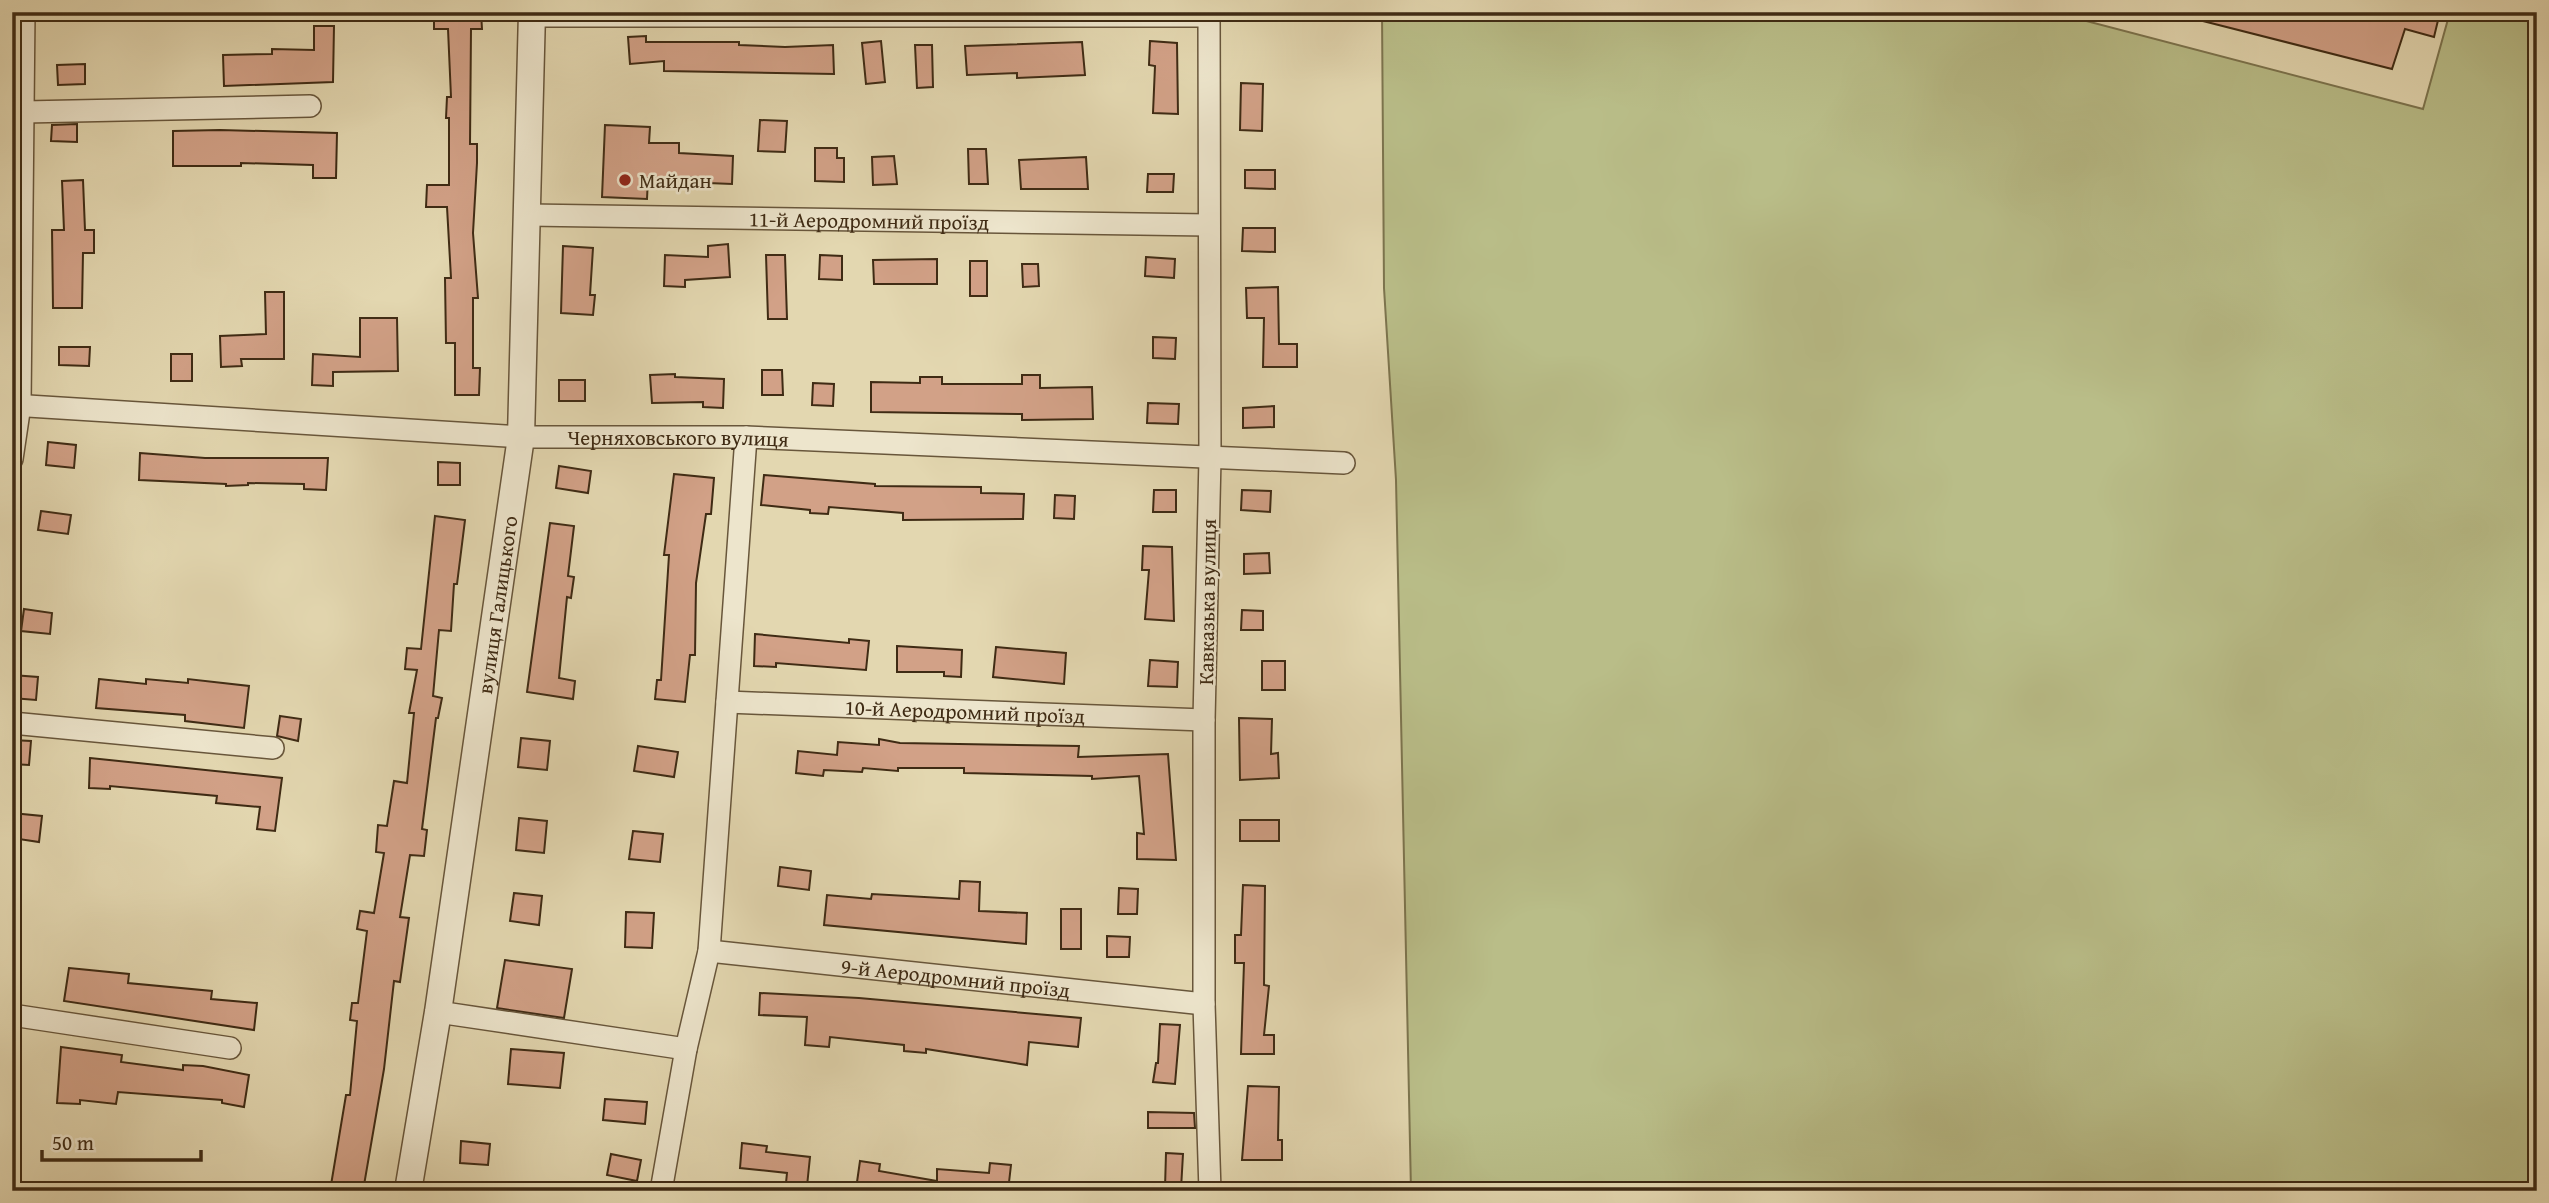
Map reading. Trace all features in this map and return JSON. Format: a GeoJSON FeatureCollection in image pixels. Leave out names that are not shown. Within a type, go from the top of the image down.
{"type":"FeatureCollection","features":[{"type":"Feature","properties":{"kind":"street"},"geometry":{"type":"LineString","coordinates":[[12,459],[16,405],[24,112],[24,12]]}},
{"type":"Feature","properties":{"kind":"street"},"geometry":{"type":"LineString","coordinates":[[532,14],[1209,14]]}},
{"type":"Feature","properties":{"kind":"street","name":"вулиця Галицького"},"geometry":{"type":"LineString","coordinates":[[408,1191],[438,1012],[521,437],[532,14]]}},
{"type":"Feature","properties":{"kind":"street","name":"Кавказька вулиця"},"geometry":{"type":"LineString","coordinates":[[1209,14],[1210,458],[1204,720],[1204,1004],[1210,1191]]}},
{"type":"Feature","properties":{"kind":"street"},"geometry":{"type":"LineString","coordinates":[[24,112],[310,106]]}},
{"type":"Feature","properties":{"kind":"street","name":"11-й Аеродромний проїзд"},"geometry":{"type":"LineString","coordinates":[[528,215],[1209,225]]}},
{"type":"Feature","properties":{"kind":"street","name":"Черняховського вулиця"},"geometry":{"type":"LineString","coordinates":[[16,405],[521,437],[746,437],[1344,463]]}},
{"type":"Feature","properties":{"kind":"street"},"geometry":{"type":"LineString","coordinates":[[663,1190],[686,1049],[709,951],[746,437]]}},
{"type":"Feature","properties":{"kind":"street","name":"10-й Аеродромний проїзд"},"geometry":{"type":"LineString","coordinates":[[727,702],[1204,720]]}},
{"type":"Feature","properties":{"kind":"street"},"geometry":{"type":"LineString","coordinates":[[12,723],[272,748]]}},
{"type":"Feature","properties":{"kind":"street","name":"9-й Аеродромний проїзд"},"geometry":{"type":"LineString","coordinates":[[709,951],[1204,1004]]}},
{"type":"Feature","properties":{"kind":"street"},"geometry":{"type":"LineString","coordinates":[[438,1012],[686,1049]]}},
{"type":"Feature","properties":{"kind":"street"},"geometry":{"type":"LineString","coordinates":[[12,1015],[230,1048]]}},
{"type":"Feature","properties":{"kind":"green space"},"geometry":{"type":"Polygon","coordinates":[[[1382,12],[2052,12],[2423,109],[2450,12],[2537,12],[2537,1191],[1411,1191],[1396,480],[1384,288],[1382,12]]]}},
{"type":"Feature","properties":{"kind":"building"},"geometry":{"type":"Polygon","coordinates":[[[434,12],[481,12],[482,29],[471,29],[470,144],[477,144],[473,233],[478,298],[473,298],[473,368],[480,368],[479,395],[455,395],[455,343],[446,343],[445,278],[451,278],[447,207],[426,207],[427,185],[449,185],[449,118],[446,118],[447,97],[451,97],[448,29],[434,29],[434,12]]]}},
{"type":"Feature","properties":{"kind":"building"},"geometry":{"type":"Polygon","coordinates":[[[2192,12],[2440,12],[2434,37],[2405,29],[2392,69],[2191,18],[2192,12]]]}},
{"type":"Feature","properties":{"kind":"building"},"geometry":{"type":"Polygon","coordinates":[[[314,26],[334,26],[333,82],[224,86],[223,55],[272,54],[272,49],[314,50],[314,26]]]}},
{"type":"Feature","properties":{"kind":"building"},"geometry":{"type":"Polygon","coordinates":[[[646,36],[646,42],[739,42],[739,45],[785,47],[833,45],[834,74],[664,71],[664,61],[630,64],[628,37],[646,36]]]}},
{"type":"Feature","properties":{"kind":"building"},"geometry":{"type":"Polygon","coordinates":[[[881,41],[885,82],[866,84],[862,43],[881,41]]]}},
{"type":"Feature","properties":{"kind":"building"},"geometry":{"type":"Polygon","coordinates":[[[1150,41],[1177,43],[1178,114],[1153,113],[1155,66],[1149,65],[1150,41]]]}},
{"type":"Feature","properties":{"kind":"building"},"geometry":{"type":"Polygon","coordinates":[[[1082,42],[1085,75],[1017,78],[1017,73],[967,75],[965,46],[1082,42]]]}},
{"type":"Feature","properties":{"kind":"building"},"geometry":{"type":"Polygon","coordinates":[[[915,45],[932,45],[933,87],[917,88],[915,45]]]}},
{"type":"Feature","properties":{"kind":"building"},"geometry":{"type":"Polygon","coordinates":[[[85,64],[85,84],[58,85],[57,65],[85,64]]]}},
{"type":"Feature","properties":{"kind":"building"},"geometry":{"type":"Polygon","coordinates":[[[1241,83],[1263,84],[1262,131],[1240,130],[1241,83]]]}},
{"type":"Feature","properties":{"kind":"building"},"geometry":{"type":"Polygon","coordinates":[[[760,120],[787,121],[785,152],[758,151],[760,120]]]}},
{"type":"Feature","properties":{"kind":"building"},"geometry":{"type":"Polygon","coordinates":[[[77,124],[77,142],[51,141],[52,125],[77,124]]]}},
{"type":"Feature","properties":{"kind":"building"},"geometry":{"type":"Polygon","coordinates":[[[605,125],[650,127],[649,143],[679,143],[679,153],[733,156],[732,184],[708,183],[708,177],[648,178],[647,199],[602,197],[605,125]]]}},
{"type":"Feature","properties":{"kind":"building"},"geometry":{"type":"Polygon","coordinates":[[[173,131],[337,133],[336,178],[313,178],[313,165],[241,163],[241,166],[173,166],[173,131]]]}},
{"type":"Feature","properties":{"kind":"building"},"geometry":{"type":"Polygon","coordinates":[[[815,148],[837,148],[837,158],[844,158],[844,182],[815,181],[815,148]]]}},
{"type":"Feature","properties":{"kind":"building"},"geometry":{"type":"Polygon","coordinates":[[[968,149],[986,149],[988,184],[969,184],[968,149]]]}},
{"type":"Feature","properties":{"kind":"building"},"geometry":{"type":"Polygon","coordinates":[[[894,156],[897,184],[873,185],[872,157],[894,156]]]}},
{"type":"Feature","properties":{"kind":"building"},"geometry":{"type":"Polygon","coordinates":[[[1086,157],[1088,189],[1021,189],[1019,160],[1086,157]]]}},
{"type":"Feature","properties":{"kind":"building"},"geometry":{"type":"Polygon","coordinates":[[[1245,170],[1275,170],[1275,189],[1245,188],[1245,170]]]}},
{"type":"Feature","properties":{"kind":"building"},"geometry":{"type":"Polygon","coordinates":[[[1148,174],[1174,174],[1173,192],[1147,192],[1148,174]]]}},
{"type":"Feature","properties":{"kind":"building"},"geometry":{"type":"Polygon","coordinates":[[[83,180],[85,230],[94,230],[94,253],[83,253],[82,308],[53,308],[52,230],[64,230],[62,181],[83,180]]]}},
{"type":"Feature","properties":{"kind":"building"},"geometry":{"type":"Polygon","coordinates":[[[1243,228],[1275,228],[1275,252],[1242,251],[1243,228]]]}},
{"type":"Feature","properties":{"kind":"building"},"geometry":{"type":"Polygon","coordinates":[[[728,244],[730,277],[685,280],[685,287],[664,286],[665,255],[708,257],[708,246],[728,244]]]}},
{"type":"Feature","properties":{"kind":"building"},"geometry":{"type":"Polygon","coordinates":[[[563,246],[593,248],[590,295],[595,295],[593,315],[561,313],[563,246]]]}},
{"type":"Feature","properties":{"kind":"building"},"geometry":{"type":"Polygon","coordinates":[[[766,255],[785,255],[787,319],[768,319],[766,255]]]}},
{"type":"Feature","properties":{"kind":"building"},"geometry":{"type":"Polygon","coordinates":[[[820,255],[842,256],[842,280],[819,279],[820,255]]]}},
{"type":"Feature","properties":{"kind":"building"},"geometry":{"type":"Polygon","coordinates":[[[1146,257],[1175,259],[1174,278],[1145,276],[1146,257]]]}},
{"type":"Feature","properties":{"kind":"building"},"geometry":{"type":"Polygon","coordinates":[[[937,259],[937,284],[874,284],[873,260],[937,259]]]}},
{"type":"Feature","properties":{"kind":"building"},"geometry":{"type":"Polygon","coordinates":[[[970,261],[987,261],[987,296],[970,296],[970,261]]]}},
{"type":"Feature","properties":{"kind":"building"},"geometry":{"type":"Polygon","coordinates":[[[1022,264],[1038,264],[1039,286],[1023,287],[1022,264]]]}},
{"type":"Feature","properties":{"kind":"building"},"geometry":{"type":"Polygon","coordinates":[[[1278,287],[1279,344],[1297,344],[1297,367],[1263,367],[1264,318],[1247,318],[1246,288],[1278,287]]]}},
{"type":"Feature","properties":{"kind":"building"},"geometry":{"type":"Polygon","coordinates":[[[265,292],[284,292],[284,359],[241,359],[242,366],[221,367],[220,336],[266,334],[265,292]]]}},
{"type":"Feature","properties":{"kind":"building"},"geometry":{"type":"Polygon","coordinates":[[[360,318],[397,318],[398,371],[333,372],[333,386],[312,385],[313,354],[360,357],[360,318]]]}},
{"type":"Feature","properties":{"kind":"building"},"geometry":{"type":"Polygon","coordinates":[[[1153,337],[1176,338],[1175,359],[1153,358],[1153,337]]]}},
{"type":"Feature","properties":{"kind":"building"},"geometry":{"type":"Polygon","coordinates":[[[59,347],[90,347],[89,366],[59,365],[59,347]]]}},
{"type":"Feature","properties":{"kind":"building"},"geometry":{"type":"Polygon","coordinates":[[[171,354],[192,354],[192,381],[171,381],[171,354]]]}},
{"type":"Feature","properties":{"kind":"building"},"geometry":{"type":"Polygon","coordinates":[[[762,370],[782,370],[783,395],[762,395],[762,370]]]}},
{"type":"Feature","properties":{"kind":"building"},"geometry":{"type":"Polygon","coordinates":[[[675,374],[675,377],[724,379],[723,408],[703,407],[703,402],[652,403],[650,375],[675,374]]]}},
{"type":"Feature","properties":{"kind":"building"},"geometry":{"type":"Polygon","coordinates":[[[1022,375],[1040,375],[1040,388],[1092,387],[1093,419],[1022,420],[1022,414],[871,412],[871,382],[920,383],[920,377],[942,377],[942,384],[1022,384],[1022,375]]]}},
{"type":"Feature","properties":{"kind":"building"},"geometry":{"type":"Polygon","coordinates":[[[559,380],[585,380],[585,401],[559,401],[559,380]]]}},
{"type":"Feature","properties":{"kind":"building"},"geometry":{"type":"Polygon","coordinates":[[[813,383],[834,384],[833,406],[812,405],[813,383]]]}},
{"type":"Feature","properties":{"kind":"building"},"geometry":{"type":"Polygon","coordinates":[[[1148,403],[1179,404],[1178,424],[1147,423],[1148,403]]]}},
{"type":"Feature","properties":{"kind":"building"},"geometry":{"type":"Polygon","coordinates":[[[1274,406],[1274,427],[1243,428],[1243,408],[1274,406]]]}},
{"type":"Feature","properties":{"kind":"building"},"geometry":{"type":"Polygon","coordinates":[[[48,442],[76,445],[74,468],[46,465],[48,442]]]}},
{"type":"Feature","properties":{"kind":"building"},"geometry":{"type":"Polygon","coordinates":[[[140,453],[205,458],[328,458],[326,490],[304,489],[304,484],[248,483],[226,486],[139,480],[140,453]]]}},
{"type":"Feature","properties":{"kind":"building"},"geometry":{"type":"Polygon","coordinates":[[[438,462],[460,463],[460,485],[438,485],[438,462]]]}},
{"type":"Feature","properties":{"kind":"building"},"geometry":{"type":"Polygon","coordinates":[[[559,466],[591,471],[588,493],[556,488],[559,466]]]}},
{"type":"Feature","properties":{"kind":"building"},"geometry":{"type":"Polygon","coordinates":[[[674,474],[714,478],[711,514],[706,514],[696,583],[695,655],[690,655],[685,702],[655,699],[657,680],[661,680],[669,555],[664,555],[674,474]]]}},
{"type":"Feature","properties":{"kind":"building"},"geometry":{"type":"Polygon","coordinates":[[[764,475],[875,486],[981,487],[981,493],[1024,494],[1023,519],[903,520],[903,513],[829,507],[828,514],[810,513],[810,510],[761,505],[764,475]]]}},
{"type":"Feature","properties":{"kind":"building"},"geometry":{"type":"Polygon","coordinates":[[[1154,490],[1176,490],[1176,512],[1153,512],[1154,490]]]}},
{"type":"Feature","properties":{"kind":"building"},"geometry":{"type":"Polygon","coordinates":[[[1242,490],[1271,491],[1270,512],[1241,510],[1242,490]]]}},
{"type":"Feature","properties":{"kind":"building"},"geometry":{"type":"Polygon","coordinates":[[[1055,495],[1075,496],[1074,519],[1054,518],[1055,495]]]}},
{"type":"Feature","properties":{"kind":"building"},"geometry":{"type":"Polygon","coordinates":[[[41,511],[71,515],[68,534],[38,530],[41,511]]]}},
{"type":"Feature","properties":{"kind":"building"},"geometry":{"type":"Polygon","coordinates":[[[435,516],[465,520],[457,584],[454,584],[451,631],[439,630],[433,696],[442,698],[436,718],[422,829],[427,830],[424,856],[410,855],[400,917],[409,918],[400,982],[394,981],[384,1069],[363,1191],[330,1191],[346,1095],[350,1095],[357,1021],[350,1020],[352,1003],[358,1003],[367,931],[357,929],[360,911],[374,913],[384,853],[376,852],[378,825],[387,826],[394,781],[407,783],[414,713],[409,713],[417,670],[405,669],[407,648],[421,649],[435,516]]]}},
{"type":"Feature","properties":{"kind":"building"},"geometry":{"type":"Polygon","coordinates":[[[550,523],[574,526],[568,576],[574,577],[571,598],[567,597],[559,678],[575,681],[573,699],[527,692],[550,523]]]}},
{"type":"Feature","properties":{"kind":"building"},"geometry":{"type":"Polygon","coordinates":[[[1143,546],[1172,547],[1174,621],[1145,619],[1149,570],[1142,570],[1143,546]]]}},
{"type":"Feature","properties":{"kind":"building"},"geometry":{"type":"Polygon","coordinates":[[[1269,553],[1270,573],[1244,574],[1244,554],[1269,553]]]}},
{"type":"Feature","properties":{"kind":"building"},"geometry":{"type":"Polygon","coordinates":[[[24,609],[52,613],[50,634],[21,631],[24,609]]]}},
{"type":"Feature","properties":{"kind":"building"},"geometry":{"type":"Polygon","coordinates":[[[1242,610],[1263,611],[1263,630],[1241,630],[1242,610]]]}},
{"type":"Feature","properties":{"kind":"building"},"geometry":{"type":"Polygon","coordinates":[[[755,634],[849,643],[849,639],[869,641],[866,670],[776,663],[776,667],[754,666],[755,634]]]}},
{"type":"Feature","properties":{"kind":"building"},"geometry":{"type":"Polygon","coordinates":[[[897,646],[962,650],[961,677],[944,676],[944,672],[897,672],[897,646]]]}},
{"type":"Feature","properties":{"kind":"building"},"geometry":{"type":"Polygon","coordinates":[[[996,647],[1066,653],[1064,684],[993,677],[996,647]]]}},
{"type":"Feature","properties":{"kind":"building"},"geometry":{"type":"Polygon","coordinates":[[[1150,660],[1178,662],[1177,687],[1148,686],[1150,660]]]}},
{"type":"Feature","properties":{"kind":"building"},"geometry":{"type":"Polygon","coordinates":[[[1262,661],[1285,661],[1285,690],[1262,690],[1262,661]]]}},
{"type":"Feature","properties":{"kind":"building"},"geometry":{"type":"Polygon","coordinates":[[[12,675],[38,677],[36,700],[12,698],[12,675]]]}},
{"type":"Feature","properties":{"kind":"building"},"geometry":{"type":"Polygon","coordinates":[[[99,679],[146,684],[146,679],[188,683],[188,679],[249,686],[244,728],[185,721],[185,715],[96,708],[99,679]]]}},
{"type":"Feature","properties":{"kind":"building"},"geometry":{"type":"Polygon","coordinates":[[[280,716],[301,719],[298,741],[277,736],[280,716]]]}},
{"type":"Feature","properties":{"kind":"building"},"geometry":{"type":"Polygon","coordinates":[[[1239,718],[1272,719],[1271,754],[1278,753],[1279,778],[1240,780],[1239,718]]]}},
{"type":"Feature","properties":{"kind":"building"},"geometry":{"type":"Polygon","coordinates":[[[521,738],[550,741],[547,770],[518,767],[521,738]]]}},
{"type":"Feature","properties":{"kind":"building"},"geometry":{"type":"Polygon","coordinates":[[[879,739],[900,743],[1079,746],[1078,757],[1168,754],[1176,860],[1137,859],[1137,833],[1144,834],[1139,776],[1092,779],[1092,776],[964,773],[964,768],[898,768],[898,771],[863,768],[862,772],[824,770],[823,776],[796,773],[798,751],[837,755],[838,742],[879,745],[879,739]]]}},
{"type":"Feature","properties":{"kind":"building"},"geometry":{"type":"Polygon","coordinates":[[[12,740],[31,741],[29,765],[12,764],[12,740]]]}},
{"type":"Feature","properties":{"kind":"building"},"geometry":{"type":"Polygon","coordinates":[[[638,746],[678,752],[674,777],[634,771],[638,746]]]}},
{"type":"Feature","properties":{"kind":"building"},"geometry":{"type":"Polygon","coordinates":[[[90,758],[282,778],[275,831],[257,829],[260,807],[216,803],[217,796],[110,786],[110,789],[89,788],[90,758]]]}},
{"type":"Feature","properties":{"kind":"building"},"geometry":{"type":"Polygon","coordinates":[[[12,813],[42,816],[39,842],[12,838],[12,813]]]}},
{"type":"Feature","properties":{"kind":"building"},"geometry":{"type":"Polygon","coordinates":[[[519,818],[547,821],[544,853],[516,850],[519,818]]]}},
{"type":"Feature","properties":{"kind":"building"},"geometry":{"type":"Polygon","coordinates":[[[1240,820],[1279,820],[1279,841],[1240,841],[1240,820]]]}},
{"type":"Feature","properties":{"kind":"building"},"geometry":{"type":"Polygon","coordinates":[[[633,831],[663,834],[660,862],[629,859],[633,831]]]}},
{"type":"Feature","properties":{"kind":"building"},"geometry":{"type":"Polygon","coordinates":[[[780,867],[811,871],[809,890],[778,886],[780,867]]]}},
{"type":"Feature","properties":{"kind":"building"},"geometry":{"type":"Polygon","coordinates":[[[960,881],[980,882],[979,911],[1027,913],[1026,944],[824,925],[827,895],[871,899],[872,894],[959,899],[960,881]]]}},
{"type":"Feature","properties":{"kind":"building"},"geometry":{"type":"Polygon","coordinates":[[[1243,885],[1265,886],[1264,985],[1269,986],[1264,1035],[1274,1035],[1274,1054],[1241,1054],[1244,963],[1235,963],[1235,935],[1241,935],[1243,885]]]}},
{"type":"Feature","properties":{"kind":"building"},"geometry":{"type":"Polygon","coordinates":[[[1119,888],[1138,889],[1137,914],[1118,914],[1119,888]]]}},
{"type":"Feature","properties":{"kind":"building"},"geometry":{"type":"Polygon","coordinates":[[[514,893],[542,896],[539,925],[510,921],[514,893]]]}},
{"type":"Feature","properties":{"kind":"building"},"geometry":{"type":"Polygon","coordinates":[[[1061,909],[1081,909],[1081,949],[1061,949],[1061,909]]]}},
{"type":"Feature","properties":{"kind":"building"},"geometry":{"type":"Polygon","coordinates":[[[626,912],[654,913],[652,948],[625,947],[626,912]]]}},
{"type":"Feature","properties":{"kind":"building"},"geometry":{"type":"Polygon","coordinates":[[[1107,936],[1130,937],[1129,957],[1107,957],[1107,936]]]}},
{"type":"Feature","properties":{"kind":"building"},"geometry":{"type":"Polygon","coordinates":[[[505,960],[572,969],[564,1018],[497,1008],[505,960]]]}},
{"type":"Feature","properties":{"kind":"building"},"geometry":{"type":"Polygon","coordinates":[[[69,968],[129,974],[128,983],[212,991],[211,999],[257,1003],[254,1030],[64,1001],[69,968]]]}},
{"type":"Feature","properties":{"kind":"building"},"geometry":{"type":"Polygon","coordinates":[[[760,993],[859,998],[1081,1018],[1078,1047],[1029,1042],[1027,1065],[926,1049],[926,1053],[904,1051],[904,1045],[830,1037],[829,1047],[805,1045],[807,1017],[759,1015],[760,993]]]}},
{"type":"Feature","properties":{"kind":"building"},"geometry":{"type":"Polygon","coordinates":[[[1160,1024],[1180,1025],[1175,1084],[1153,1082],[1158,1063],[1160,1024]]]}},
{"type":"Feature","properties":{"kind":"building"},"geometry":{"type":"Polygon","coordinates":[[[61,1047],[122,1055],[121,1062],[183,1070],[183,1065],[203,1066],[249,1075],[244,1107],[222,1103],[222,1100],[118,1092],[116,1104],[80,1100],[80,1104],[57,1103],[61,1047]]]}},
{"type":"Feature","properties":{"kind":"building"},"geometry":{"type":"Polygon","coordinates":[[[511,1049],[564,1053],[560,1088],[508,1084],[511,1049]]]}},
{"type":"Feature","properties":{"kind":"building"},"geometry":{"type":"Polygon","coordinates":[[[1248,1086],[1279,1087],[1278,1140],[1282,1140],[1282,1160],[1242,1160],[1248,1086]]]}},
{"type":"Feature","properties":{"kind":"building"},"geometry":{"type":"Polygon","coordinates":[[[605,1099],[647,1102],[645,1124],[603,1120],[605,1099]]]}},
{"type":"Feature","properties":{"kind":"building"},"geometry":{"type":"Polygon","coordinates":[[[1148,1112],[1194,1113],[1195,1128],[1148,1128],[1148,1112]]]}},
{"type":"Feature","properties":{"kind":"building"},"geometry":{"type":"Polygon","coordinates":[[[461,1141],[490,1144],[488,1165],[460,1163],[461,1141]]]}},
{"type":"Feature","properties":{"kind":"building"},"geometry":{"type":"Polygon","coordinates":[[[742,1143],[767,1146],[766,1152],[810,1157],[807,1186],[786,1183],[787,1173],[740,1168],[742,1143]]]}},
{"type":"Feature","properties":{"kind":"building"},"geometry":{"type":"Polygon","coordinates":[[[1166,1153],[1183,1154],[1181,1189],[1165,1188],[1166,1153]]]}},
{"type":"Feature","properties":{"kind":"building"},"geometry":{"type":"Polygon","coordinates":[[[611,1154],[641,1160],[637,1181],[607,1175],[611,1154]]]}},
{"type":"Feature","properties":{"kind":"building"},"geometry":{"type":"Polygon","coordinates":[[[860,1161],[880,1164],[879,1171],[937,1181],[937,1169],[989,1173],[990,1163],[1011,1165],[1008,1191],[856,1189],[860,1161]]]}},
{"type":"Feature","properties":{"kind":"place","name":"Майдан"},"geometry":{"type":"Point","coordinates":[625,180]}}]}
